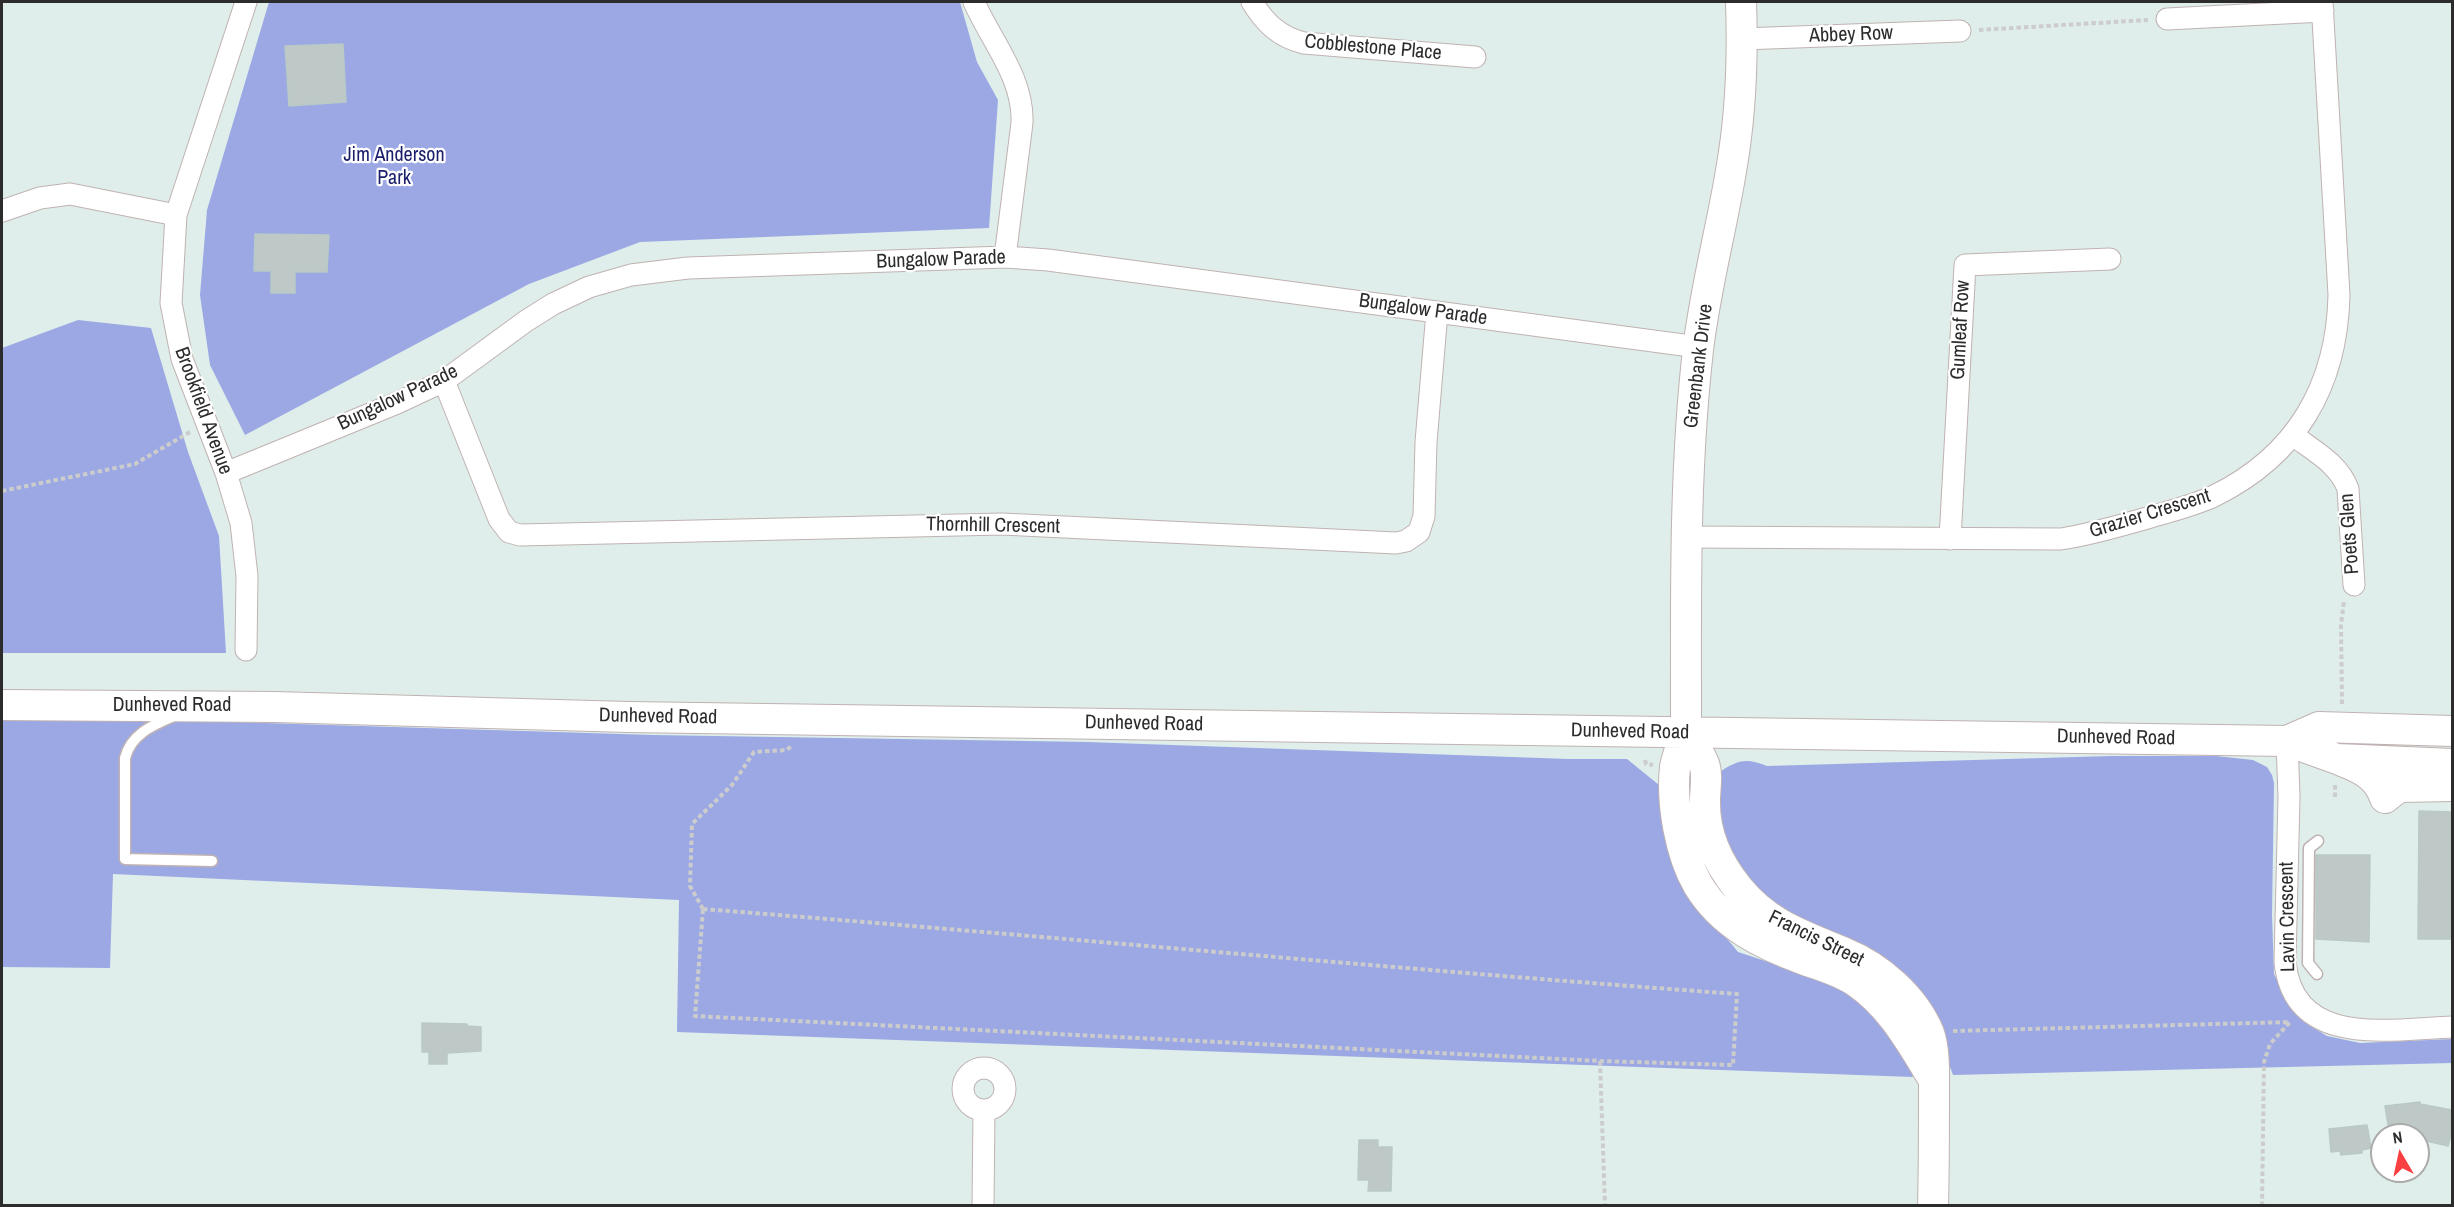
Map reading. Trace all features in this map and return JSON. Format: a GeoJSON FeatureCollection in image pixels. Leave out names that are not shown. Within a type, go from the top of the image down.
{"type":"FeatureCollection","features":[{"type":"Feature","properties":{"kind":"main road","name":"Greenbank Drive"},"geometry":{"type":"LineString","coordinates":[[1686,733],[1686,537],[1689,460],[1698,347],[1732,169],[1738,119],[1742,39],[1741,2]]}},
{"type":"Feature","properties":{"kind":"main road","name":"Dunheved Road"},"geometry":{"type":"LineString","coordinates":[[2,705],[196,706],[822,719],[2287,741],[2337,759],[2452,764]]}},
{"type":"Feature","properties":{"kind":"main road","name":"Dunheved Road"},"geometry":{"type":"LineString","coordinates":[[2287,741],[2319,727],[2452,730]]}},
{"type":"Feature","properties":{"kind":"main road","name":"Francis Street"},"geometry":{"type":"LineString","coordinates":[[1686,733],[1675,772],[1680,839],[1689,867],[1706,897],[1726,918],[1752,937],[1853,980],[1890,1011],[1903,1029],[1934,1080],[1933,1206]]}},
{"type":"Feature","properties":{"kind":"main road"},"geometry":{"type":"LineString","coordinates":[[2337,759],[2371,775],[2385,798],[2399,787],[2452,786]]}},
{"type":"Feature","properties":{"kind":"street","name":"Brookfield Avenue"},"geometry":{"type":"LineString","coordinates":[[246,2],[176,215],[171,303],[186,374],[226,473],[241,524],[245,554],[246,650]]}},
{"type":"Feature","properties":{"kind":"street"},"geometry":{"type":"LineString","coordinates":[[974,2],[1016,82],[1021,101],[1022,123],[1005,257]]}},
{"type":"Feature","properties":{"kind":"street","name":"Cobblestone Place"},"geometry":{"type":"LineString","coordinates":[[1252,2],[1273,29],[1292,40],[1304,43],[1475,57]]}},
{"type":"Feature","properties":{"kind":"street"},"geometry":{"type":"LineString","coordinates":[[2167,19],[2322,7]]}},
{"type":"Feature","properties":{"kind":"street","name":"Grazier Crescent"},"geometry":{"type":"LineString","coordinates":[[1686,537],[2042,540],[2084,535],[2196,504],[2243,480],[2274,455],[2294,436],[2316,399],[2334,347],[2339,313],[2322,7]]}},
{"type":"Feature","properties":{"kind":"street","name":"Abbey Row"},"geometry":{"type":"LineString","coordinates":[[1742,39],[1960,31]]}},
{"type":"Feature","properties":{"kind":"street"},"geometry":{"type":"LineString","coordinates":[[2,211],[40,198],[70,194],[176,215]]}},
{"type":"Feature","properties":{"kind":"street","name":"Bungalow Parade"},"geometry":{"type":"LineString","coordinates":[[226,473],[397,403],[444,381],[553,304],[589,287],[631,275],[688,268],[1005,257],[1048,260],[1698,347]]}},
{"type":"Feature","properties":{"kind":"street","name":"Gumleaf Row"},"geometry":{"type":"LineString","coordinates":[[1950,540],[1965,266],[2110,259]]}},
{"type":"Feature","properties":{"kind":"street","name":"Thornhill Crescent"},"geometry":{"type":"LineString","coordinates":[[444,381],[499,519],[509,532],[520,535],[1002,524],[1396,543],[1406,541],[1419,532],[1424,516],[1426,442],[1437,312]]}},
{"type":"Feature","properties":{"kind":"street","name":"Poets Glen"},"geometry":{"type":"LineString","coordinates":[[2294,436],[2344,477],[2349,500],[2354,585]]}},
{"type":"Feature","properties":{"kind":"street","name":"Lavin Crescent"},"geometry":{"type":"LineString","coordinates":[[2287,741],[2289,797],[2285,962],[2287,977],[2299,1016],[2354,1029],[2452,1027]]}},
{"type":"Feature","properties":{"kind":"street"},"geometry":{"type":"LineString","coordinates":[[983,1206],[984,1110]]}},
{"type":"Feature","properties":{"kind":"lane"},"geometry":{"type":"LineString","coordinates":[[196,706],[154,725],[135,738],[128,747],[125,758],[125,859],[212,861]]}},
{"type":"Feature","properties":{"kind":"lane"},"geometry":{"type":"LineString","coordinates":[[2318,841],[2309,848],[2308,963],[2318,974]]}},
{"type":"Feature","properties":{"kind":"path"},"geometry":{"type":"LineString","coordinates":[[1960,31],[2167,19]]}},
{"type":"Feature","properties":{"kind":"path"},"geometry":{"type":"LineString","coordinates":[[2,491],[135,465],[195,430]]}},
{"type":"Feature","properties":{"kind":"path"},"geometry":{"type":"LineString","coordinates":[[2342,707],[2341,625],[2344,600],[2354,585]]}},
{"type":"Feature","properties":{"kind":"path"},"geometry":{"type":"LineString","coordinates":[[703,909],[1174,947],[1468,975],[1737,994],[1733,1065],[1600,1061],[695,1016],[703,909],[690,886],[692,824],[732,785],[754,752],[787,750],[822,719]]}},
{"type":"Feature","properties":{"kind":"path"},"geometry":{"type":"LineString","coordinates":[[1645,760],[1646,764],[1653,765]]}},
{"type":"Feature","properties":{"kind":"path"},"geometry":{"type":"LineString","coordinates":[[1944,1031],[2299,1016]]}},
{"type":"Feature","properties":{"kind":"path"},"geometry":{"type":"LineString","coordinates":[[2262,1206],[2264,1062],[2270,1044],[2299,1016]]}},
{"type":"Feature","properties":{"kind":"path"},"geometry":{"type":"LineString","coordinates":[[1600,1061],[1605,1206]]}},
{"type":"Feature","properties":{"kind":"green space","name":"Jim Anderson Park"},"geometry":{"type":"Polygon","coordinates":[[[269,2],[960,2],[977,62],[998,100],[989,228],[640,242],[529,284],[245,435],[210,365],[200,295],[207,210],[269,2]]]}},
{"type":"Feature","properties":{"kind":"green space"},"geometry":{"type":"Polygon","coordinates":[[[78,320],[151,328],[188,452],[219,536],[226,653],[2,653],[2,348],[78,320]]]}},
{"type":"Feature","properties":{"kind":"green space"},"geometry":{"type":"Polygon","coordinates":[[[2,721],[200,721],[653,735],[1087,742],[1569,759],[1627,759],[1659,785],[1687,890],[1738,952],[1850,989],[1901,1045],[1913,1077],[677,1032],[679,900],[113,874],[110,968],[2,967],[2,721]]]}},
{"type":"Feature","properties":{"kind":"green space"},"geometry":{"type":"Polygon","coordinates":[[[2111,756],[2216,756],[2253,760],[2267,767],[2274,783],[2272,915],[2274,974],[2293,1010],[2304,1022],[2327,1036],[2360,1043],[2452,1039],[2452,1063],[1953,1075],[1931,1015],[1764,902],[1716,830],[1718,773],[1746,761],[1767,766],[2111,756]]]}},
{"type":"Feature","properties":{"kind":"building"},"geometry":{"type":"Polygon","coordinates":[[[343,44],[346,102],[289,106],[285,46],[343,44]]]}},
{"type":"Feature","properties":{"kind":"building"},"geometry":{"type":"Polygon","coordinates":[[[255,234],[329,235],[327,272],[295,272],[295,293],[271,293],[271,271],[254,271],[255,234]]]}},
{"type":"Feature","properties":{"kind":"building"},"geometry":{"type":"Polygon","coordinates":[[[2419,811],[2452,812],[2452,939],[2418,939],[2419,811]]]}},
{"type":"Feature","properties":{"kind":"building"},"geometry":{"type":"Polygon","coordinates":[[[2316,855],[2370,855],[2369,942],[2316,939],[2316,855]]]}},
{"type":"Feature","properties":{"kind":"building"},"geometry":{"type":"Polygon","coordinates":[[[422,1023],[467,1024],[467,1026],[481,1027],[481,1051],[447,1053],[447,1064],[429,1064],[429,1052],[422,1052],[422,1023]]]}},
{"type":"Feature","properties":{"kind":"building"},"geometry":{"type":"Polygon","coordinates":[[[2420,1102],[2420,1104],[2452,1110],[2452,1139],[2450,1138],[2448,1146],[2430,1142],[2430,1123],[2388,1123],[2385,1106],[2420,1102]]]}},
{"type":"Feature","properties":{"kind":"building"},"geometry":{"type":"Polygon","coordinates":[[[2367,1125],[2370,1148],[2362,1150],[2362,1153],[2341,1155],[2340,1151],[2331,1152],[2329,1129],[2367,1125]]]}},
{"type":"Feature","properties":{"kind":"building"},"geometry":{"type":"Polygon","coordinates":[[[1359,1140],[1378,1140],[1378,1147],[1392,1147],[1391,1191],[1368,1191],[1369,1180],[1358,1180],[1359,1140]]]}}]}
